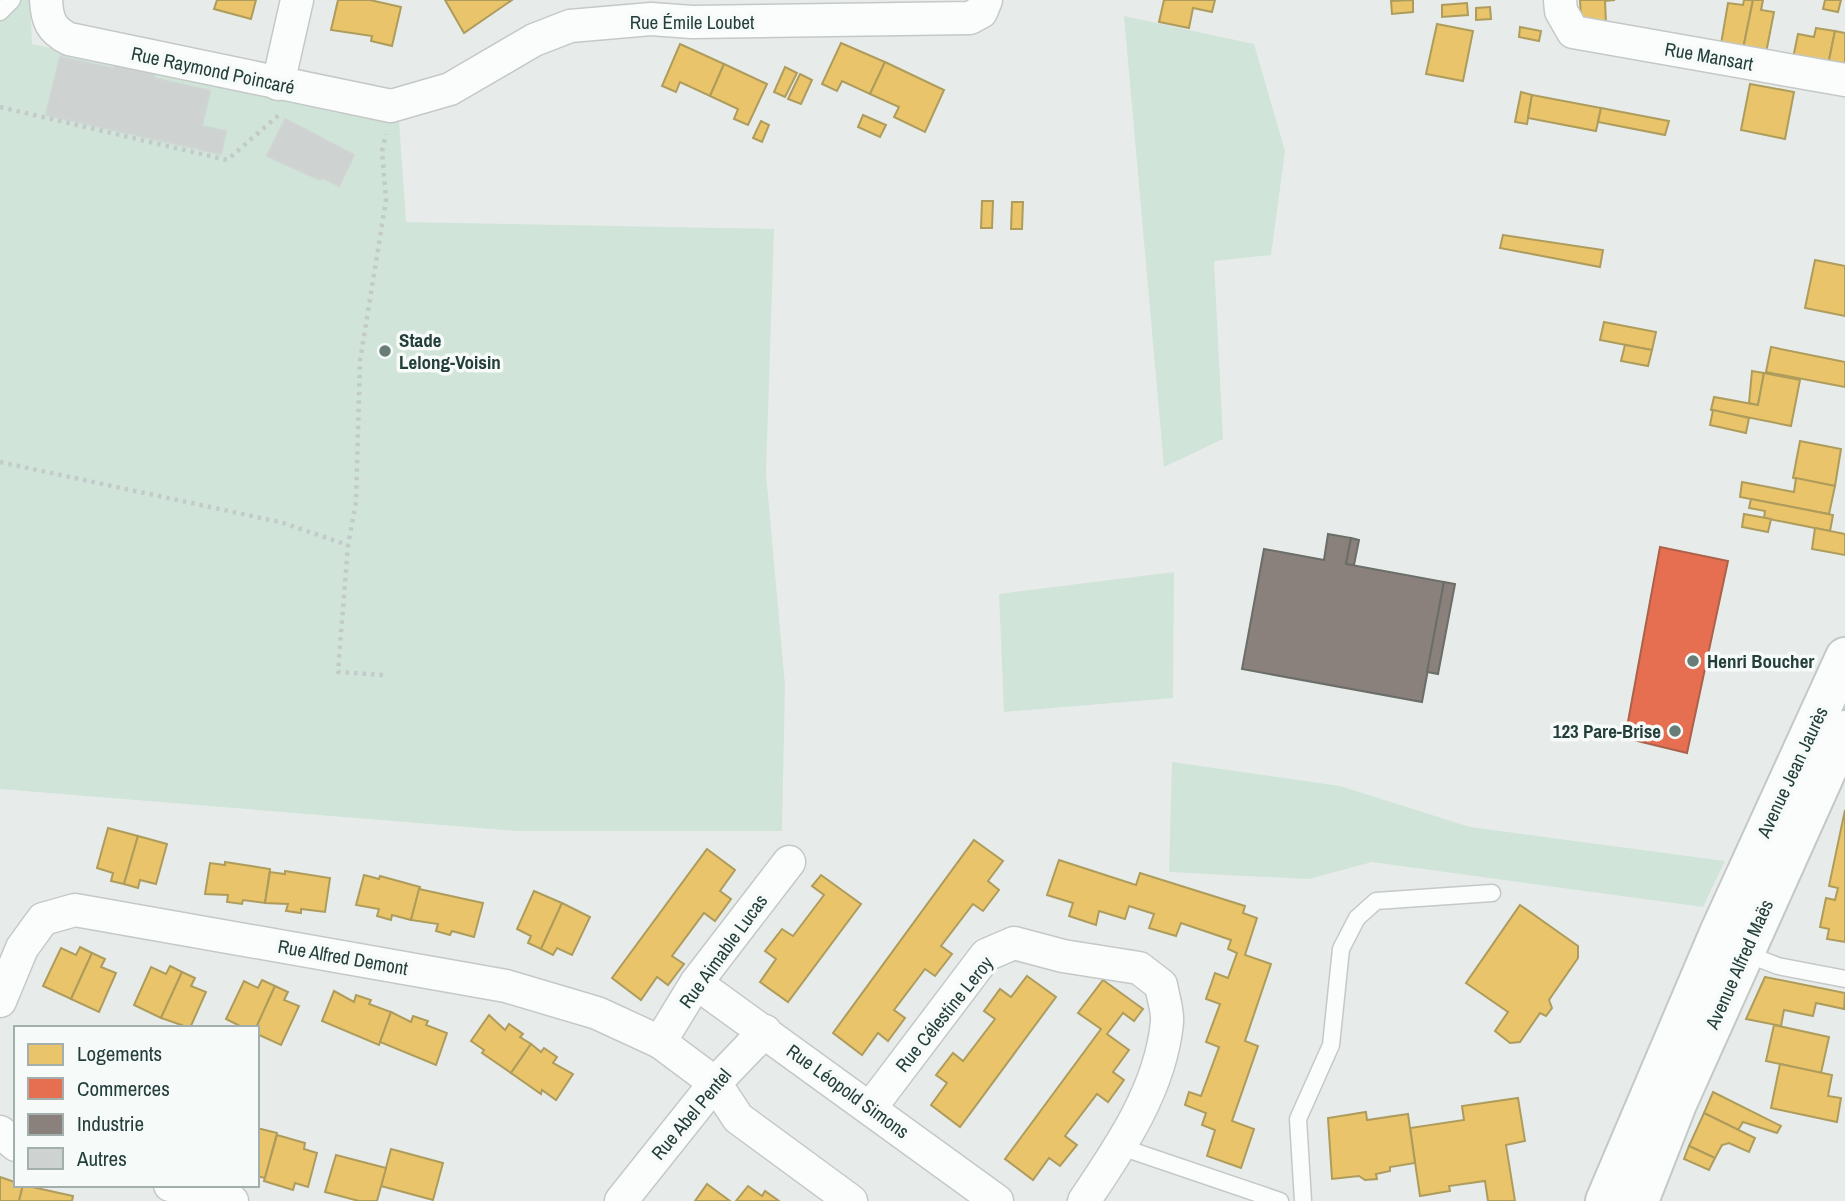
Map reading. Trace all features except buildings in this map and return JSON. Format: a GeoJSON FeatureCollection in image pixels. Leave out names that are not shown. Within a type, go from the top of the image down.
{"type":"FeatureCollection","features":[{"type":"Feature","properties":{"kind":"main road","name":"Avenue Jean Jaurès"},"geometry":{"type":"LineString","coordinates":[[1758,849],[1822,774],[1845,656]]}},
{"type":"Feature","properties":{"kind":"main road","name":"Avenue Alfred Maës"},"geometry":{"type":"LineString","coordinates":[[1639,1201],[1822,774],[1845,730]]}},
{"type":"Feature","properties":{"kind":"main road","name":"Avenue Alfred Maës"},"geometry":{"type":"LineString","coordinates":[[1605,1201],[1758,849]]}},
{"type":"Feature","properties":{"kind":"street","name":"Rue Raymond Poincaré"},"geometry":{"type":"LineString","coordinates":[[46,0],[47,16],[54,32],[69,38],[281,97],[389,119]]}},
{"type":"Feature","properties":{"kind":"street"},"geometry":{"type":"LineString","coordinates":[[281,97],[297,0]]}},
{"type":"Feature","properties":{"kind":"street","name":"Rue Émile Loubet"},"geometry":{"type":"LineString","coordinates":[[389,119],[450,89],[534,40],[607,11],[645,10],[692,22],[970,18],[981,12],[986,0]]}},
{"type":"Feature","properties":{"kind":"street","name":"Rue Mansart"},"geometry":{"type":"LineString","coordinates":[[1560,0],[1561,11],[1573,33],[1845,80]]}},
{"type":"Feature","properties":{"kind":"street","name":"Rue Aimable Lucas"},"geometry":{"type":"LineString","coordinates":[[660,1042],[696,983],[789,862]]}},
{"type":"Feature","properties":{"kind":"street","name":"Rue Alfred Demont"},"geometry":{"type":"LineString","coordinates":[[0,1001],[22,948],[43,919],[75,910],[506,986],[597,1013],[660,1042],[715,1083],[738,1118],[851,1201]]}},
{"type":"Feature","properties":{"kind":"street","name":"Rue Célestine Leroy"},"geometry":{"type":"LineString","coordinates":[[871,1107],[986,955],[1014,943],[1063,956],[1139,968],[1161,985],[1167,1021],[1152,1084],[1121,1147],[1084,1201]]}},
{"type":"Feature","properties":{"kind":"street","name":"Rue Léopold Simons"},"geometry":{"type":"LineString","coordinates":[[696,983],[871,1107],[996,1201]]}},
{"type":"Feature","properties":{"kind":"street","name":"Rue Abel Pentel"},"geometry":{"type":"LineString","coordinates":[[621,1201],[715,1083],[765,1031]]}},
{"type":"Feature","properties":{"kind":"street"},"geometry":{"type":"LineString","coordinates":[[0,1132],[14,1143]]}},
{"type":"Feature","properties":{"kind":"street"},"geometry":{"type":"LineString","coordinates":[[178,1187],[232,1201]]}},
{"type":"Feature","properties":{"kind":"lane"},"geometry":{"type":"LineString","coordinates":[[0,12],[12,0]]}},
{"type":"Feature","properties":{"kind":"lane"},"geometry":{"type":"LineString","coordinates":[[1622,1201],[1756,887],[1758,849]]}},
{"type":"Feature","properties":{"kind":"lane"},"geometry":{"type":"LineString","coordinates":[[1303,1201],[1298,1119],[1331,1045],[1341,949],[1357,918],[1376,901],[1492,893]]}},
{"type":"Feature","properties":{"kind":"lane"},"geometry":{"type":"LineString","coordinates":[[1744,953],[1778,966],[1845,979]]}},
{"type":"Feature","properties":{"kind":"lane"},"geometry":{"type":"LineString","coordinates":[[1121,1147],[1280,1201]]}},
{"type":"Feature","properties":{"kind":"path"},"geometry":{"type":"LineString","coordinates":[[0,107],[227,160],[281,97]]}},
{"type":"Feature","properties":{"kind":"path"},"geometry":{"type":"LineString","coordinates":[[383,675],[338,672],[348,545],[356,502],[360,361],[386,200],[382,151],[389,119]]}},
{"type":"Feature","properties":{"kind":"path"},"geometry":{"type":"LineString","coordinates":[[0,462],[280,522],[348,545]]}},
{"type":"Feature","properties":{"kind":"green space","name":"Stade Lelong-Voisin"},"geometry":{"type":"Polygon","coordinates":[[[0,0],[30,0],[32,44],[399,120],[406,222],[774,229],[766,473],[785,685],[782,831],[517,831],[0,789],[0,0]]]}},
{"type":"Feature","properties":{"kind":"green space"},"geometry":{"type":"Polygon","coordinates":[[[1124,16],[1254,44],[1285,151],[1271,255],[1214,261],[1223,439],[1164,467],[1124,16]]]}},
{"type":"Feature","properties":{"kind":"green space"},"geometry":{"type":"Polygon","coordinates":[[[1174,572],[1173,698],[1004,712],[999,594],[1174,572]]]}},
{"type":"Feature","properties":{"kind":"green space"},"geometry":{"type":"Polygon","coordinates":[[[1172,762],[1340,786],[1470,827],[1725,861],[1703,907],[1372,862],[1309,879],[1169,872],[1172,762]]]}},
{"type":"Feature","properties":{"kind":"place","name":"Stade Lelong-Voisin"},"geometry":{"type":"Point","coordinates":[385,351]}},
{"type":"Feature","properties":{"kind":"place","name":"Henri Boucher"},"geometry":{"type":"Point","coordinates":[1693,661]}},
{"type":"Feature","properties":{"kind":"place","name":"123 Pare-Brise"},"geometry":{"type":"Point","coordinates":[1675,731]}}]}
